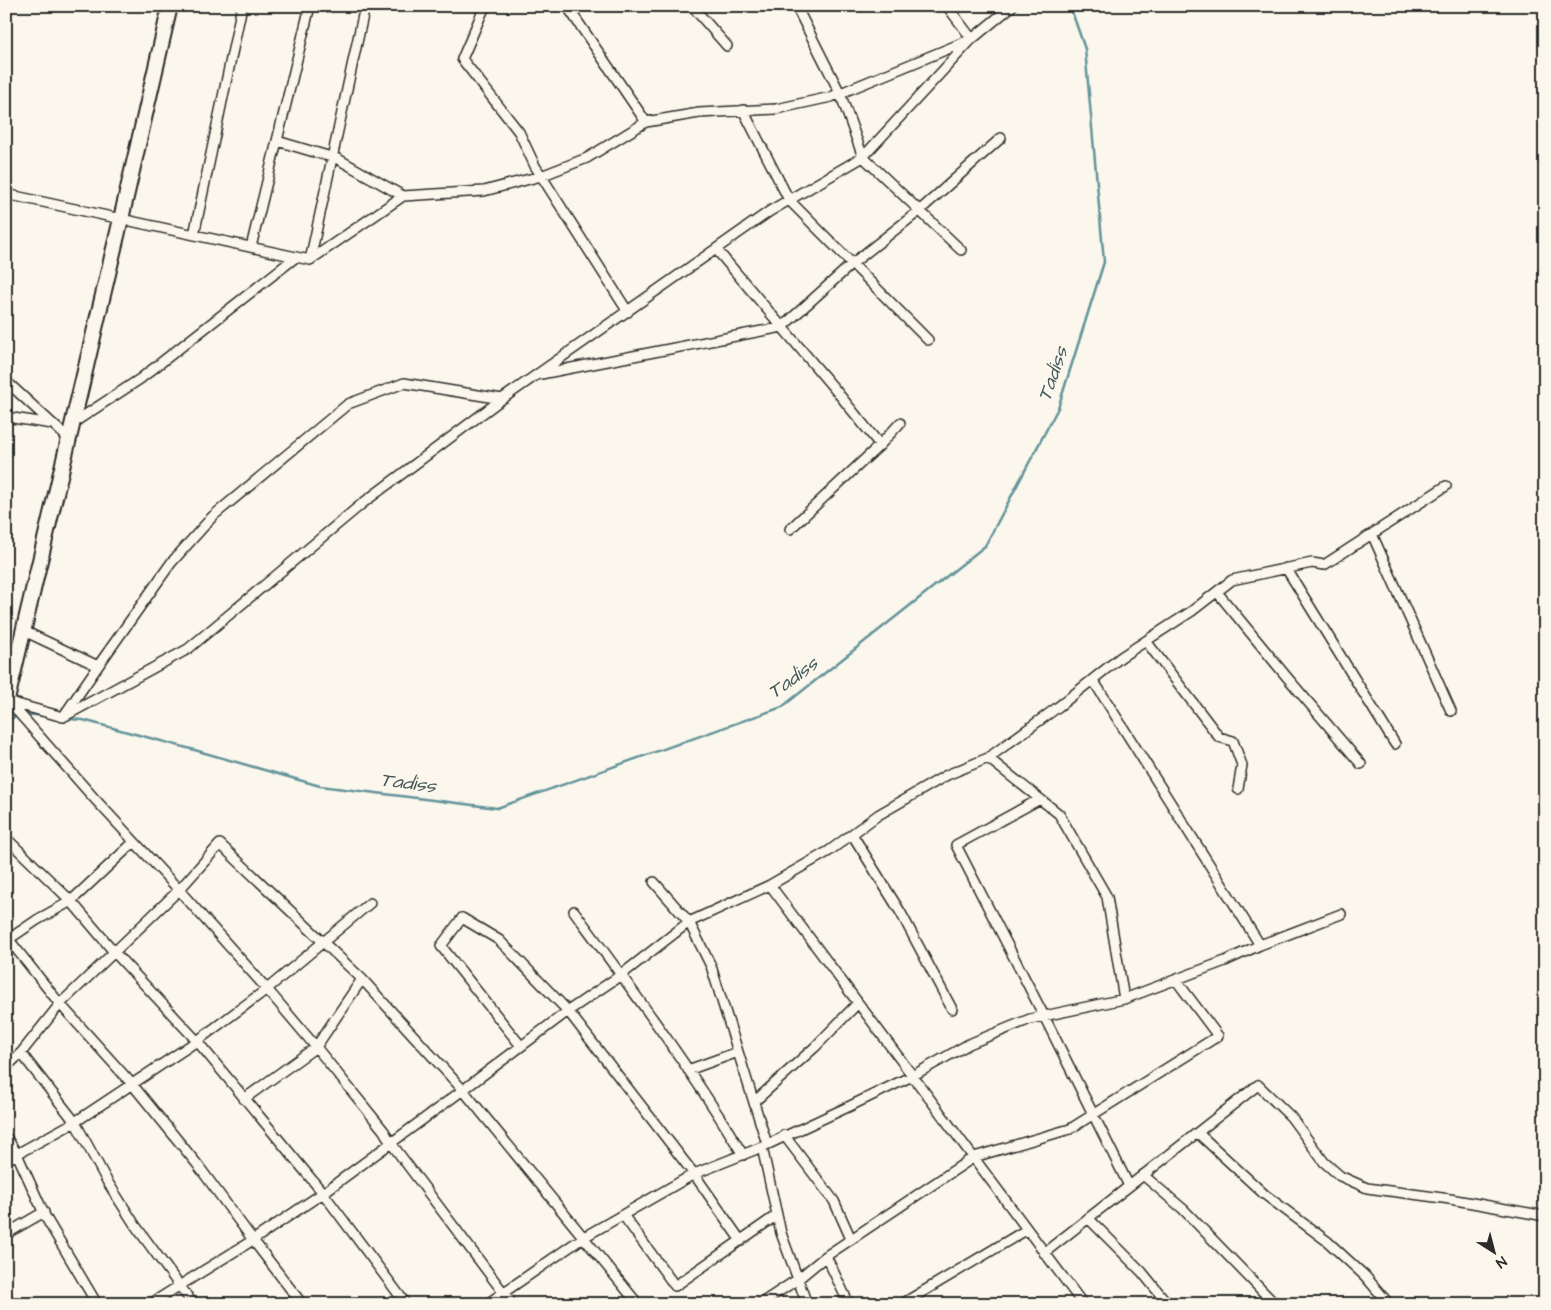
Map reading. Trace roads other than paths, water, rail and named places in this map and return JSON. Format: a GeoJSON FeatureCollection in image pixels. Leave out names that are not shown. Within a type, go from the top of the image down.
{"type":"FeatureCollection","features":[{"type":"Feature","properties":{"kind":"main road"},"geometry":{"type":"LineString","coordinates":[[8,703],[10,671],[24,631],[170,6]]}},
{"type":"Feature","properties":{"kind":"street"},"geometry":{"type":"LineString","coordinates":[[194,235],[242,6]]}},
{"type":"Feature","properties":{"kind":"street"},"geometry":{"type":"LineString","coordinates":[[252,247],[310,6]]}},
{"type":"Feature","properties":{"kind":"street"},"geometry":{"type":"LineString","coordinates":[[310,260],[364,6]]}},
{"type":"Feature","properties":{"kind":"street"},"geometry":{"type":"LineString","coordinates":[[485,6],[462,59],[519,132],[541,176],[628,312]]}},
{"type":"Feature","properties":{"kind":"street"},"geometry":{"type":"LineString","coordinates":[[568,6],[646,122]]}},
{"type":"Feature","properties":{"kind":"street"},"geometry":{"type":"LineString","coordinates":[[692,6],[727,46]]}},
{"type":"Feature","properties":{"kind":"street"},"geometry":{"type":"LineString","coordinates":[[796,6],[840,93],[863,157],[961,250]]}},
{"type":"Feature","properties":{"kind":"street"},"geometry":{"type":"LineString","coordinates":[[948,6],[972,39]]}},
{"type":"Feature","properties":{"kind":"street"},"geometry":{"type":"LineString","coordinates":[[8,703],[63,718],[188,649],[363,503],[502,399],[770,211],[863,157],[972,39],[1012,6]]}},
{"type":"Feature","properties":{"kind":"street"},"geometry":{"type":"LineString","coordinates":[[6,194],[310,260],[403,196],[484,191],[541,176],[587,158],[646,122],[699,113],[776,109],[831,96],[972,39]]}},
{"type":"Feature","properties":{"kind":"street"},"geometry":{"type":"LineString","coordinates":[[744,110],[789,200],[928,340]]}},
{"type":"Feature","properties":{"kind":"street"},"geometry":{"type":"LineString","coordinates":[[536,375],[782,327],[853,263],[919,211],[1002,138]]}},
{"type":"Feature","properties":{"kind":"street"},"geometry":{"type":"LineString","coordinates":[[277,141],[338,159],[403,196]]}},
{"type":"Feature","properties":{"kind":"street"},"geometry":{"type":"LineString","coordinates":[[716,249],[880,445]]}},
{"type":"Feature","properties":{"kind":"street"},"geometry":{"type":"LineString","coordinates":[[73,423],[140,378],[296,257]]}},
{"type":"Feature","properties":{"kind":"street"},"geometry":{"type":"LineString","coordinates":[[6,381],[69,439]]}},
{"type":"Feature","properties":{"kind":"street"},"geometry":{"type":"LineString","coordinates":[[63,718],[171,563],[213,516],[348,404],[404,383],[502,399]]}},
{"type":"Feature","properties":{"kind":"street"},"geometry":{"type":"LineString","coordinates":[[6,417],[53,424]]}},
{"type":"Feature","properties":{"kind":"street"},"geometry":{"type":"LineString","coordinates":[[790,529],[880,445],[900,423]]}},
{"type":"Feature","properties":{"kind":"street"},"geometry":{"type":"LineString","coordinates":[[150,1304],[253,1240],[323,1192],[568,1011],[621,975],[689,922],[770,885],[829,851],[878,815],[947,775],[988,758],[1058,707],[1121,657],[1192,611],[1232,580],[1312,563],[1324,565],[1446,486]]}},
{"type":"Feature","properties":{"kind":"street"},"geometry":{"type":"LineString","coordinates":[[1372,534],[1451,711]]}},
{"type":"Feature","properties":{"kind":"street"},"geometry":{"type":"LineString","coordinates":[[1286,568],[1395,744]]}},
{"type":"Feature","properties":{"kind":"street"},"geometry":{"type":"LineString","coordinates":[[1217,592],[1361,764]]}},
{"type":"Feature","properties":{"kind":"street"},"geometry":{"type":"LineString","coordinates":[[24,631],[98,666]]}},
{"type":"Feature","properties":{"kind":"street"},"geometry":{"type":"LineString","coordinates":[[1146,642],[1219,737],[1233,740],[1242,764],[1238,789]]}},
{"type":"Feature","properties":{"kind":"street"},"geometry":{"type":"LineString","coordinates":[[1093,680],[1260,945]]}},
{"type":"Feature","properties":{"kind":"street"},"geometry":{"type":"LineString","coordinates":[[8,703],[179,890],[316,1047],[384,1130],[391,1143],[512,1304]]}},
{"type":"Feature","properties":{"kind":"street"},"geometry":{"type":"LineString","coordinates":[[988,758],[1060,814],[1107,897],[1124,999]]}},
{"type":"Feature","properties":{"kind":"street"},"geometry":{"type":"LineString","coordinates":[[1040,799],[956,845],[997,928],[1044,1016],[1128,1186]]}},
{"type":"Feature","properties":{"kind":"street"},"geometry":{"type":"LineString","coordinates":[[852,834],[901,913],[952,1009]]}},
{"type":"Feature","properties":{"kind":"street"},"geometry":{"type":"LineString","coordinates":[[6,838],[71,901],[114,953],[197,1041],[323,1192],[406,1304]]}},
{"type":"Feature","properties":{"kind":"street"},"geometry":{"type":"LineString","coordinates":[[134,842],[71,901],[8,938],[60,1004],[132,1084],[197,1164],[302,1304]]}},
{"type":"Feature","properties":{"kind":"street"},"geometry":{"type":"LineString","coordinates":[[6,1067],[20,1053],[60,1004],[179,890],[220,844],[362,979],[463,1090],[638,1304]]}},
{"type":"Feature","properties":{"kind":"street"},"geometry":{"type":"LineString","coordinates":[[654,882],[689,922],[711,966],[754,1102],[765,1145],[781,1233],[807,1304]]}},
{"type":"Feature","properties":{"kind":"street"},"geometry":{"type":"LineString","coordinates":[[770,885],[1081,1303]]}},
{"type":"Feature","properties":{"kind":"street"},"geometry":{"type":"LineString","coordinates":[[6,1160],[75,1122],[197,1041],[267,989],[370,903]]}},
{"type":"Feature","properties":{"kind":"street"},"geometry":{"type":"LineString","coordinates":[[574,912],[688,1070],[743,1154]]}},
{"type":"Feature","properties":{"kind":"street"},"geometry":{"type":"LineString","coordinates":[[488,1304],[584,1237],[694,1174],[765,1145],[912,1076],[969,1044],[1030,1019],[1124,999],[1225,962],[1260,945],[1341,914]]}},
{"type":"Feature","properties":{"kind":"street"},"geometry":{"type":"LineString","coordinates":[[521,1046],[440,946],[462,918],[499,940],[568,1011],[694,1174],[740,1241]]}},
{"type":"Feature","properties":{"kind":"street"},"geometry":{"type":"LineString","coordinates":[[244,1099],[316,1047],[362,979]]}},
{"type":"Feature","properties":{"kind":"street"},"geometry":{"type":"LineString","coordinates":[[760,1304],[798,1279],[826,1256],[974,1157],[1070,1129],[1218,1036],[1176,980]]}},
{"type":"Feature","properties":{"kind":"street"},"geometry":{"type":"LineString","coordinates":[[754,1102],[858,1003]]}},
{"type":"Feature","properties":{"kind":"street"},"geometry":{"type":"LineString","coordinates":[[688,1070],[738,1052]]}},
{"type":"Feature","properties":{"kind":"street"},"geometry":{"type":"LineString","coordinates":[[20,1053],[75,1122],[121,1203],[193,1304]]}},
{"type":"Feature","properties":{"kind":"street"},"geometry":{"type":"LineString","coordinates":[[1044,1252],[1258,1085],[1291,1117],[1324,1162],[1340,1176],[1367,1188],[1450,1199],[1545,1216]]}},
{"type":"Feature","properties":{"kind":"street"},"geometry":{"type":"LineString","coordinates":[[1198,1132],[1264,1194],[1327,1241],[1365,1276],[1389,1304]]}},
{"type":"Feature","properties":{"kind":"street"},"geometry":{"type":"LineString","coordinates":[[784,1135],[834,1201],[852,1239]]}},
{"type":"Feature","properties":{"kind":"street"},"geometry":{"type":"LineString","coordinates":[[6,1137],[17,1154],[44,1212],[97,1304]]}},
{"type":"Feature","properties":{"kind":"street"},"geometry":{"type":"LineString","coordinates":[[1143,1175],[1183,1209],[1275,1304]]}},
{"type":"Feature","properties":{"kind":"street"},"geometry":{"type":"LineString","coordinates":[[6,1234],[44,1212]]}},
{"type":"Feature","properties":{"kind":"street"},"geometry":{"type":"LineString","coordinates":[[623,1214],[675,1286],[777,1215]]}},
{"type":"Feature","properties":{"kind":"street"},"geometry":{"type":"LineString","coordinates":[[1088,1218],[1142,1272],[1168,1304]]}},
{"type":"Feature","properties":{"kind":"street"},"geometry":{"type":"LineString","coordinates":[[902,1304],[1026,1230]]}},
{"type":"Feature","properties":{"kind":"street"},"geometry":{"type":"LineString","coordinates":[[826,1256],[849,1304]]}},
{"type":"Feature","properties":{"kind":"street"},"geometry":{"type":"LineString","coordinates":[[6,1295],[11,1304]]}},
{"type":"Feature","properties":{"kind":"waterway","name":"Tadiss"},"geometry":{"type":"LineString","coordinates":[[68,719],[83,720],[320,786],[497,808],[782,707],[985,546],[1058,408],[1104,262],[1085,49],[1070,6]]}},
{"type":"Feature","properties":{"kind":"waterway","name":"Tadiss"},"geometry":{"type":"LineString","coordinates":[[23,714],[47,716]]}},
{"type":"Feature","properties":{"kind":"waterway","name":"Tadiss"},"geometry":{"type":"LineString","coordinates":[[6,722],[18,715]]}}]}
